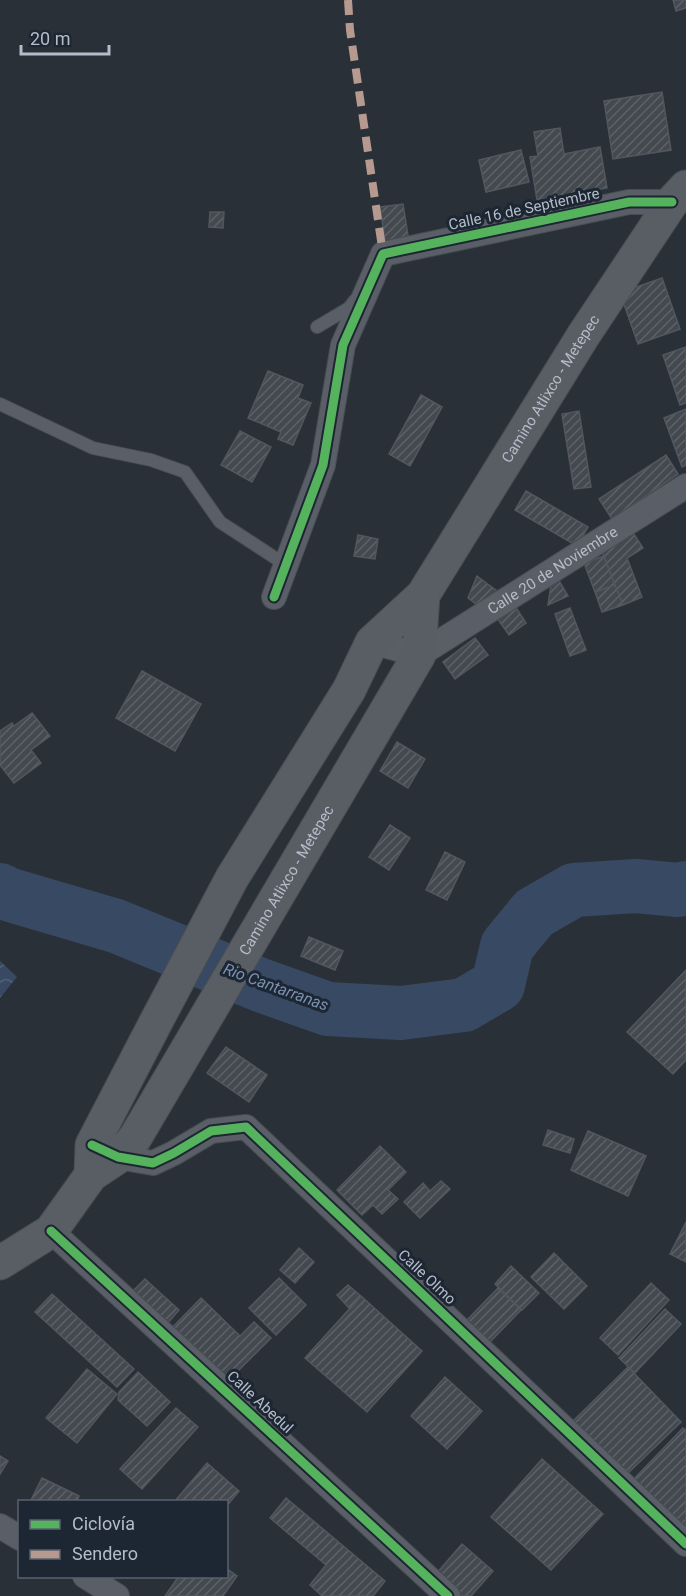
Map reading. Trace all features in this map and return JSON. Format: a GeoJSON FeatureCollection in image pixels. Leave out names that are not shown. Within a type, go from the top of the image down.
{"type":"FeatureCollection","features":[{"type":"Feature","properties":{"kind":"main road","name":"Camino Atlixco - Metepec"},"geometry":{"type":"LineString","coordinates":[[0,1263],[51,1231],[100,1159],[157,1020],[232,878],[349,690],[372,642],[423,595],[583,336],[679,194]]}},
{"type":"Feature","properties":{"kind":"main road","name":"Camino Atlixco - Metepec"},"geometry":{"type":"LineString","coordinates":[[100,1159],[135,1138],[419,655],[423,595]]}},
{"type":"Feature","properties":{"kind":"street","name":"Calle 16 de Septiembre"},"geometry":{"type":"LineString","coordinates":[[379,265],[629,202],[679,194]]}},
{"type":"Feature","properties":{"kind":"street"},"geometry":{"type":"LineString","coordinates":[[274,597],[323,465],[344,345],[379,265]]}},
{"type":"Feature","properties":{"kind":"street","name":"Calle 20 de Noviembre"},"geometry":{"type":"LineString","coordinates":[[419,655],[686,486]]}},
{"type":"Feature","properties":{"kind":"street"},"geometry":{"type":"LineString","coordinates":[[372,642],[419,655]]}},
{"type":"Feature","properties":{"kind":"street","name":"Calle Olmo"},"geometry":{"type":"LineString","coordinates":[[100,1159],[153,1163],[211,1131],[246,1127],[686,1544]]}},
{"type":"Feature","properties":{"kind":"street","name":"Calle Abedul"},"geometry":{"type":"LineString","coordinates":[[51,1231],[448,1596]]}},
{"type":"Feature","properties":{"kind":"street"},"geometry":{"type":"LineString","coordinates":[[0,1526],[18,1537]]}},
{"type":"Feature","properties":{"kind":"street"},"geometry":{"type":"LineString","coordinates":[[88,1578],[117,1596]]}},
{"type":"Feature","properties":{"kind":"lane"},"geometry":{"type":"LineString","coordinates":[[317,327],[349,308],[379,265]]}},
{"type":"Feature","properties":{"kind":"lane"},"geometry":{"type":"LineString","coordinates":[[0,404],[93,448],[151,460],[185,472],[220,522],[286,565]]}},
{"type":"Feature","properties":{"kind":"water"},"geometry":{"type":"Polygon","coordinates":[[[0,961],[17,977],[0,998],[0,961]]]}},
{"type":"Feature","properties":{"kind":"building"},"geometry":{"type":"Polygon","coordinates":[[[673,0],[686,0],[686,8],[676,11],[673,0]]]}},
{"type":"Feature","properties":{"kind":"building"},"geometry":{"type":"Polygon","coordinates":[[[662,92],[671,150],[613,159],[604,101],[662,92]]]}},
{"type":"Feature","properties":{"kind":"building"},"geometry":{"type":"Polygon","coordinates":[[[560,128],[564,154],[600,147],[607,188],[537,200],[530,157],[538,156],[534,132],[560,128]]]}},
{"type":"Feature","properties":{"kind":"building"},"geometry":{"type":"Polygon","coordinates":[[[521,150],[529,182],[486,192],[479,160],[521,150]]]}},
{"type":"Feature","properties":{"kind":"building"},"geometry":{"type":"Polygon","coordinates":[[[403,204],[409,242],[386,246],[380,207],[403,204]]]}},
{"type":"Feature","properties":{"kind":"building"},"geometry":{"type":"Polygon","coordinates":[[[210,212],[224,212],[223,228],[209,227],[210,212]]]}},
{"type":"Feature","properties":{"kind":"building"},"geometry":{"type":"Polygon","coordinates":[[[662,278],[680,329],[638,344],[620,293],[662,278]]]}},
{"type":"Feature","properties":{"kind":"building"},"geometry":{"type":"Polygon","coordinates":[[[686,347],[686,403],[680,405],[663,355],[686,347]]]}},
{"type":"Feature","properties":{"kind":"building"},"geometry":{"type":"Polygon","coordinates":[[[268,371],[303,385],[298,398],[311,403],[293,445],[278,439],[281,432],[248,418],[268,371]]]}},
{"type":"Feature","properties":{"kind":"building"},"geometry":{"type":"Polygon","coordinates":[[[421,395],[442,407],[410,466],[389,454],[421,395]]]}},
{"type":"Feature","properties":{"kind":"building"},"geometry":{"type":"Polygon","coordinates":[[[686,409],[686,465],[682,467],[664,418],[686,409]]]}},
{"type":"Feature","properties":{"kind":"building"},"geometry":{"type":"Polygon","coordinates":[[[579,411],[591,487],[574,489],[562,414],[579,411]]]}},
{"type":"Feature","properties":{"kind":"building"},"geometry":{"type":"Polygon","coordinates":[[[240,431],[271,447],[252,482],[221,465],[240,431]]]}},
{"type":"Feature","properties":{"kind":"building"},"geometry":{"type":"Polygon","coordinates":[[[666,455],[678,474],[612,519],[599,499],[666,455]]]}},
{"type":"Feature","properties":{"kind":"building"},"geometry":{"type":"Polygon","coordinates":[[[526,491],[588,527],[577,546],[515,510],[526,491]]]}},
{"type":"Feature","properties":{"kind":"building"},"geometry":{"type":"Polygon","coordinates":[[[630,528],[643,548],[627,558],[642,597],[623,605],[600,547],[630,528]]]}},
{"type":"Feature","properties":{"kind":"building"},"geometry":{"type":"Polygon","coordinates":[[[358,535],[378,539],[375,559],[354,556],[358,535]]]}},
{"type":"Feature","properties":{"kind":"building"},"geometry":{"type":"Polygon","coordinates":[[[604,556],[615,585],[595,592],[584,563],[604,556]]]}},
{"type":"Feature","properties":{"kind":"building"},"geometry":{"type":"Polygon","coordinates":[[[477,576],[501,594],[480,607],[468,598],[477,576]]]}},
{"type":"Feature","properties":{"kind":"building"},"geometry":{"type":"Polygon","coordinates":[[[558,579],[568,596],[548,605],[551,585],[558,579]]]}},
{"type":"Feature","properties":{"kind":"building"},"geometry":{"type":"Polygon","coordinates":[[[615,585],[623,605],[602,612],[595,592],[615,585]]]}},
{"type":"Feature","properties":{"kind":"building"},"geometry":{"type":"Polygon","coordinates":[[[515,606],[526,623],[509,635],[497,618],[515,606]]]}},
{"type":"Feature","properties":{"kind":"building"},"geometry":{"type":"Polygon","coordinates":[[[570,608],[586,650],[570,656],[555,614],[570,608]]]}},
{"type":"Feature","properties":{"kind":"building"},"geometry":{"type":"Polygon","coordinates":[[[475,638],[488,655],[455,679],[443,662],[475,638]]]}},
{"type":"Feature","properties":{"kind":"building"},"geometry":{"type":"Polygon","coordinates":[[[142,671],[201,704],[175,751],[116,718],[142,671]]]}},
{"type":"Feature","properties":{"kind":"building"},"geometry":{"type":"Polygon","coordinates":[[[32,713],[50,736],[31,750],[41,763],[14,783],[0,765],[0,731],[12,723],[14,726],[32,713]]]}},
{"type":"Feature","properties":{"kind":"building"},"geometry":{"type":"Polygon","coordinates":[[[397,742],[425,759],[408,788],[380,771],[397,742]]]}},
{"type":"Feature","properties":{"kind":"building"},"geometry":{"type":"Polygon","coordinates":[[[390,825],[410,838],[389,870],[369,857],[390,825]]]}},
{"type":"Feature","properties":{"kind":"building"},"geometry":{"type":"Polygon","coordinates":[[[445,852],[465,862],[447,900],[426,890],[445,852]]]}},
{"type":"Feature","properties":{"kind":"building"},"geometry":{"type":"Polygon","coordinates":[[[309,937],[343,951],[335,970],[301,956],[309,937]]]}},
{"type":"Feature","properties":{"kind":"building"},"geometry":{"type":"Polygon","coordinates":[[[686,970],[686,1060],[673,1074],[627,1032],[686,970]]]}},
{"type":"Feature","properties":{"kind":"building"},"geometry":{"type":"Polygon","coordinates":[[[226,1047],[267,1075],[249,1102],[207,1073],[226,1047]]]}},
{"type":"Feature","properties":{"kind":"building"},"geometry":{"type":"Polygon","coordinates":[[[548,1130],[574,1139],[570,1153],[543,1145],[548,1130]]]}},
{"type":"Feature","properties":{"kind":"building"},"geometry":{"type":"Polygon","coordinates":[[[588,1131],[646,1156],[628,1196],[571,1170],[588,1131]]]}},
{"type":"Feature","properties":{"kind":"building"},"geometry":{"type":"Polygon","coordinates":[[[380,1146],[406,1172],[388,1190],[398,1199],[382,1214],[373,1205],[362,1215],[337,1190],[380,1146]]]}},
{"type":"Feature","properties":{"kind":"building"},"geometry":{"type":"Polygon","coordinates":[[[441,1181],[450,1189],[420,1218],[404,1202],[423,1183],[430,1191],[441,1181]]]}},
{"type":"Feature","properties":{"kind":"building"},"geometry":{"type":"Polygon","coordinates":[[[686,1222],[686,1262],[670,1254],[686,1222]]]}},
{"type":"Feature","properties":{"kind":"building"},"geometry":{"type":"Polygon","coordinates":[[[299,1248],[314,1262],[295,1283],[280,1270],[299,1248]]]}},
{"type":"Feature","properties":{"kind":"building"},"geometry":{"type":"Polygon","coordinates":[[[554,1253],[587,1286],[564,1309],[531,1277],[554,1253]]]}},
{"type":"Feature","properties":{"kind":"building"},"geometry":{"type":"Polygon","coordinates":[[[511,1266],[539,1293],[522,1310],[495,1284],[511,1266]]]}},
{"type":"Feature","properties":{"kind":"building"},"geometry":{"type":"Polygon","coordinates":[[[279,1278],[306,1305],[276,1335],[249,1308],[279,1278]]]}},
{"type":"Feature","properties":{"kind":"building"},"geometry":{"type":"Polygon","coordinates":[[[145,1279],[179,1310],[167,1324],[132,1292],[145,1279]]]}},
{"type":"Feature","properties":{"kind":"building"},"geometry":{"type":"Polygon","coordinates":[[[651,1283],[669,1300],[618,1355],[600,1338],[651,1283]]]}},
{"type":"Feature","properties":{"kind":"building"},"geometry":{"type":"Polygon","coordinates":[[[348,1285],[361,1296],[350,1309],[337,1295],[348,1285]]]}},
{"type":"Feature","properties":{"kind":"building"},"geometry":{"type":"Polygon","coordinates":[[[498,1288],[521,1310],[490,1342],[467,1320],[498,1288]]]}},
{"type":"Feature","properties":{"kind":"building"},"geometry":{"type":"Polygon","coordinates":[[[52,1294],[134,1369],[117,1387],[35,1312],[52,1294]]]}},
{"type":"Feature","properties":{"kind":"building"},"geometry":{"type":"Polygon","coordinates":[[[361,1296],[422,1351],[367,1412],[305,1358],[361,1296]]]}},
{"type":"Feature","properties":{"kind":"building"},"geometry":{"type":"Polygon","coordinates":[[[201,1298],[240,1336],[254,1322],[271,1338],[224,1385],[168,1332],[201,1298]]]}},
{"type":"Feature","properties":{"kind":"building"},"geometry":{"type":"Polygon","coordinates":[[[665,1309],[681,1324],[635,1373],[619,1358],[665,1309]]]}},
{"type":"Feature","properties":{"kind":"building"},"geometry":{"type":"Polygon","coordinates":[[[628,1367],[681,1422],[625,1476],[572,1422],[628,1367]]]}},
{"type":"Feature","properties":{"kind":"building"},"geometry":{"type":"Polygon","coordinates":[[[87,1369],[117,1394],[77,1443],[46,1418],[87,1369]]]}},
{"type":"Feature","properties":{"kind":"building"},"geometry":{"type":"Polygon","coordinates":[[[138,1372],[170,1402],[147,1426],[118,1400],[119,1392],[138,1372]]]}},
{"type":"Feature","properties":{"kind":"building"},"geometry":{"type":"Polygon","coordinates":[[[445,1377],[482,1411],[447,1449],[411,1416],[445,1377]]]}},
{"type":"Feature","properties":{"kind":"building"},"geometry":{"type":"Polygon","coordinates":[[[176,1408],[198,1427],[142,1489],[120,1469],[176,1408]]]}},
{"type":"Feature","properties":{"kind":"building"},"geometry":{"type":"Polygon","coordinates":[[[683,1428],[686,1430],[686,1483],[657,1513],[628,1485],[683,1428]]]}},
{"type":"Feature","properties":{"kind":"building"},"geometry":{"type":"Polygon","coordinates":[[[0,1456],[8,1461],[0,1474],[0,1456]]]}},
{"type":"Feature","properties":{"kind":"building"},"geometry":{"type":"Polygon","coordinates":[[[542,1459],[603,1514],[551,1570],[491,1517],[542,1459]]]}},
{"type":"Feature","properties":{"kind":"building"},"geometry":{"type":"Polygon","coordinates":[[[207,1463],[239,1491],[228,1505],[228,1500],[176,1500],[207,1463]]]}},
{"type":"Feature","properties":{"kind":"building"},"geometry":{"type":"Polygon","coordinates":[[[42,1478],[79,1496],[78,1500],[31,1500],[42,1478]]]}},
{"type":"Feature","properties":{"kind":"building"},"geometry":{"type":"Polygon","coordinates":[[[686,1483],[686,1541],[657,1513],[686,1483]]]}},
{"type":"Feature","properties":{"kind":"building"},"geometry":{"type":"Polygon","coordinates":[[[286,1498],[385,1581],[373,1596],[322,1596],[310,1585],[326,1565],[270,1518],[286,1498]]]}},
{"type":"Feature","properties":{"kind":"building"},"geometry":{"type":"Polygon","coordinates":[[[462,1544],[493,1571],[471,1596],[461,1596],[436,1574],[462,1544]]]}},
{"type":"Feature","properties":{"kind":"building"},"geometry":{"type":"Polygon","coordinates":[[[228,1569],[237,1576],[223,1596],[165,1596],[178,1578],[228,1578],[228,1569]]]}},
{"type":"Feature","properties":{"kind":"waterway","name":"Rio Cantarranas"},"geometry":{"type":"LineString","coordinates":[[0,890],[116,926],[263,986],[328,1009],[401,1013],[464,1005],[498,985],[507,946],[534,913],[574,890],[636,886],[678,890],[686,888]]}},
{"type":"Feature","properties":{"kind":"marked path"},"geometry":{"type":"LineString","coordinates":[[348,0],[350,30],[383,254]]}},
{"type":"Feature","properties":{"kind":"cycle path"},"geometry":{"type":"LineString","coordinates":[[274,597],[323,465],[343,345],[383,254],[629,202],[672,202]]}},
{"type":"Feature","properties":{"kind":"cycle path"},"geometry":{"type":"LineString","coordinates":[[92,1145],[118,1157],[153,1163],[211,1131],[246,1127],[686,1544]]}},
{"type":"Feature","properties":{"kind":"cycle path"},"geometry":{"type":"LineString","coordinates":[[51,1231],[448,1596]]}}]}
